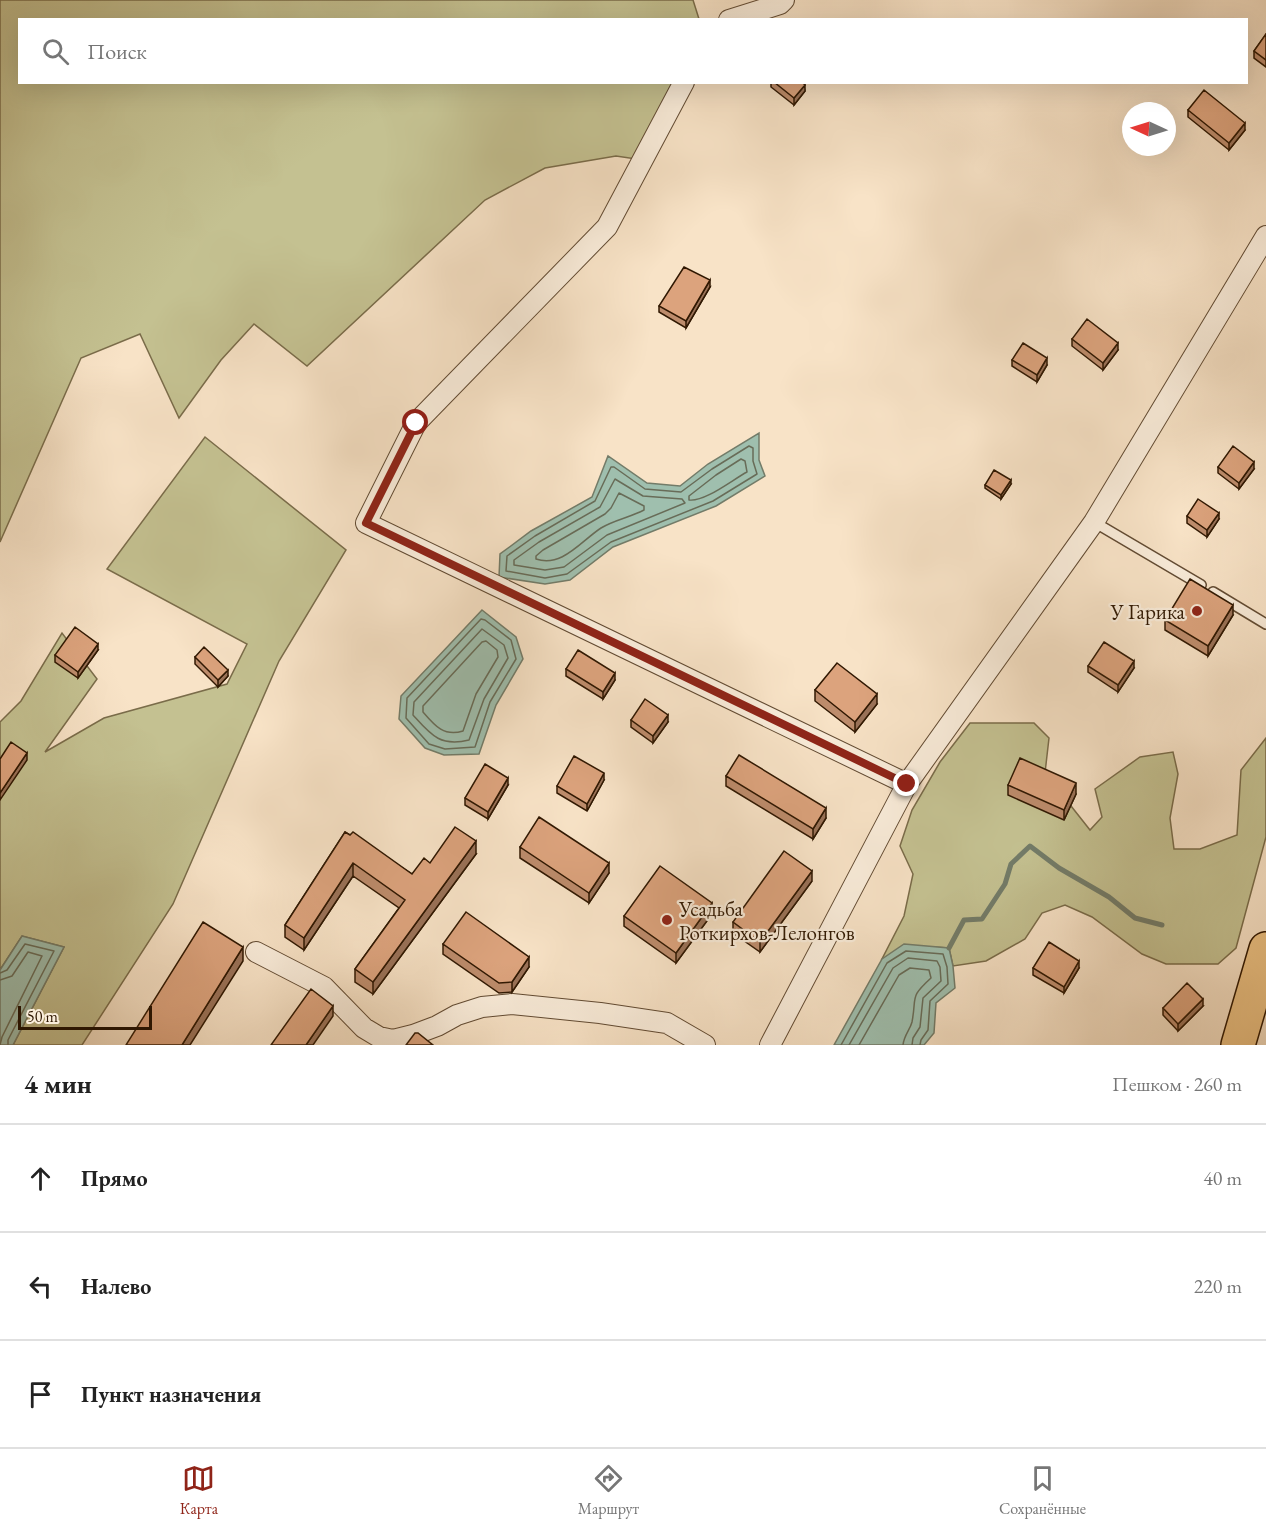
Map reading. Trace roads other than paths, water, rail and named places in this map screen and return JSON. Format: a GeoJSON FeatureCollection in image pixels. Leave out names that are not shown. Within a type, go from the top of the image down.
{"type":"FeatureCollection","features":[{"type":"Feature","properties":{"kind":"highway"},"geometry":{"type":"LineString","coordinates":[[1238,1045],[1264,966]]}},
{"type":"Feature","properties":{"kind":"street"},"geometry":{"type":"LineString","coordinates":[[735,18],[780,4],[784,0]]}},
{"type":"Feature","properties":{"kind":"street"},"geometry":{"type":"LineString","coordinates":[[683,84],[607,227],[416,423],[366,523],[907,784]]}},
{"type":"Feature","properties":{"kind":"street"},"geometry":{"type":"LineString","coordinates":[[770,1045],[907,784],[1094,522],[1266,236]]}},
{"type":"Feature","properties":{"kind":"street"},"geometry":{"type":"LineString","coordinates":[[256,952],[324,987],[364,1028],[380,1037],[393,1040],[413,1035],[457,1015],[482,1007],[512,1004],[667,1023],[705,1045]]}},
{"type":"Feature","properties":{"kind":"lane"},"geometry":{"type":"LineString","coordinates":[[1094,522],[1266,624]]}},
{"type":"Feature","properties":{"kind":"water"},"geometry":{"type":"Polygon","coordinates":[[[759,433],[759,460],[765,476],[716,506],[613,547],[570,580],[545,584],[499,577],[500,554],[531,531],[592,497],[608,456],[647,483],[680,486],[708,464],[759,433]]]}},
{"type":"Feature","properties":{"kind":"water"},"geometry":{"type":"Polygon","coordinates":[[[482,610],[516,637],[523,659],[496,705],[479,754],[444,755],[425,748],[399,719],[401,696],[482,610]]]}},
{"type":"Feature","properties":{"kind":"water"},"geometry":{"type":"Polygon","coordinates":[[[22,936],[64,947],[13,1045],[0,1045],[0,970],[22,936]]]}},
{"type":"Feature","properties":{"kind":"water"},"geometry":{"type":"Polygon","coordinates":[[[904,944],[949,948],[955,988],[936,1003],[934,1033],[924,1045],[834,1045],[882,959],[904,944]]]}},
{"type":"Feature","properties":{"kind":"waterway"},"geometry":{"type":"LineString","coordinates":[[949,948],[964,920],[982,919],[1005,884],[1011,864],[1030,846],[1059,868],[1109,897],[1135,918],[1162,925]]}},
{"type":"Feature","properties":{"kind":"place","name":"У Гарика"},"geometry":{"type":"Point","coordinates":[1197,611]}},
{"type":"Feature","properties":{"kind":"place","name":"Усадьба Роткирхов-Лелонгов"},"geometry":{"type":"Point","coordinates":[667,920]}}]}
